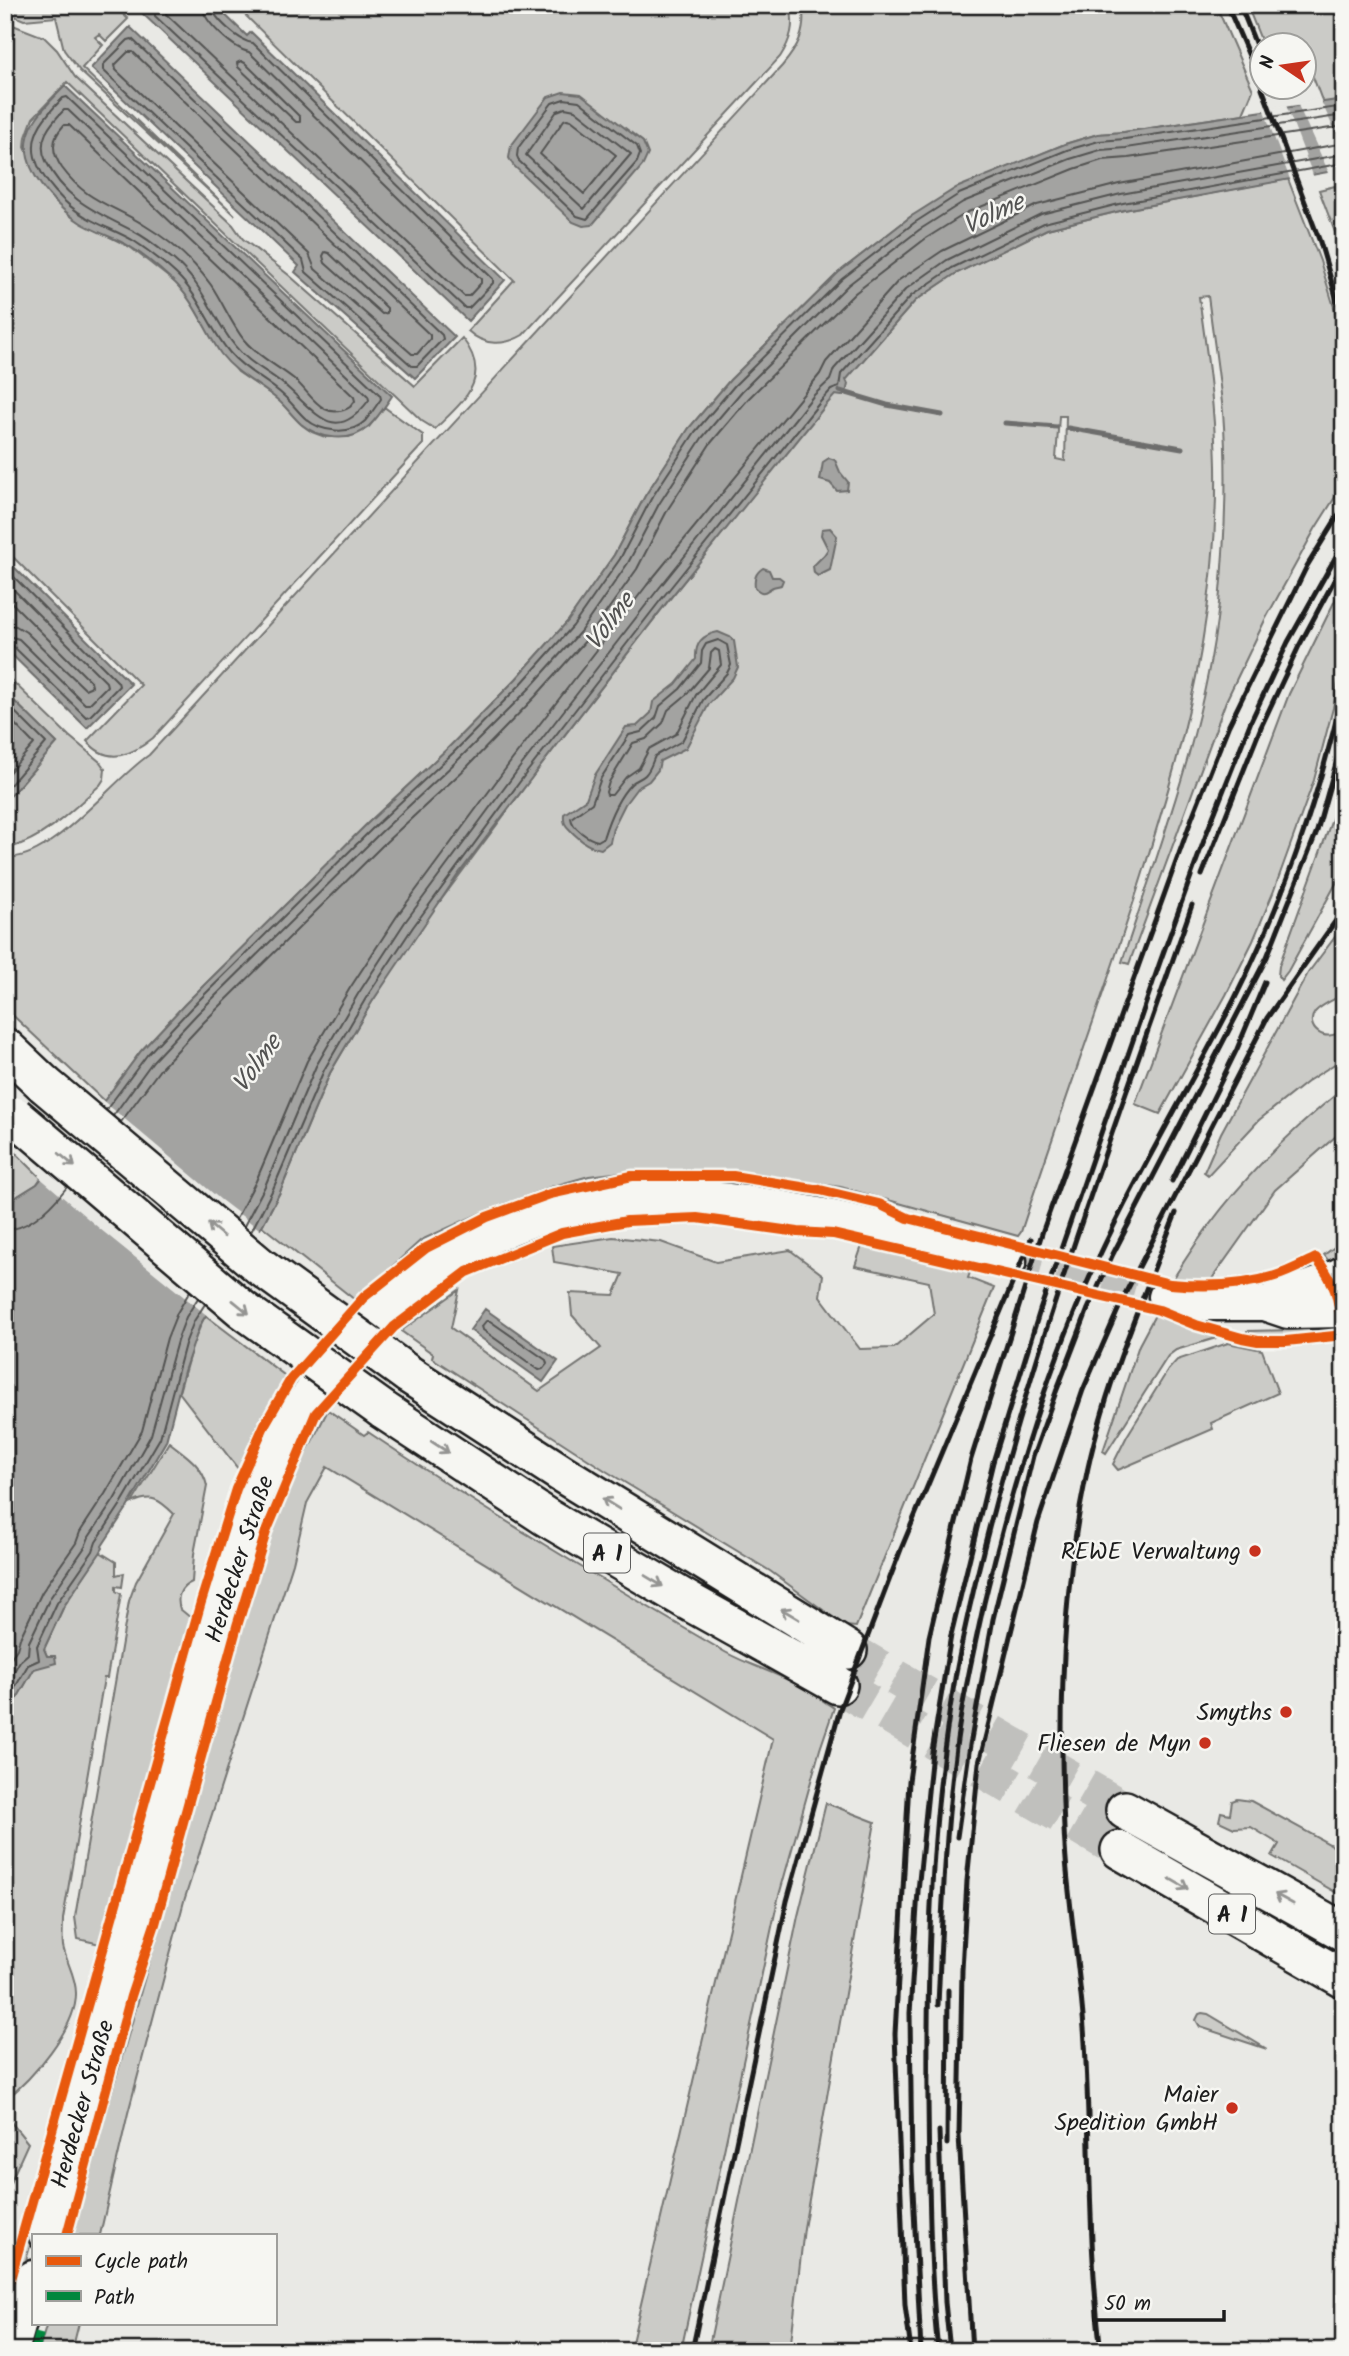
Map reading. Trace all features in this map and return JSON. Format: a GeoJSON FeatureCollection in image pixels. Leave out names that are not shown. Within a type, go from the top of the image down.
{"type":"FeatureCollection","features":[{"type":"Feature","properties":{"kind":"highway","name":"A 1"},"geometry":{"type":"LineString","coordinates":[[5,1047],[44,1084],[261,1267],[408,1374],[561,1473],[848,1650]]}},
{"type":"Feature","properties":{"kind":"highway","name":"A 1"},"geometry":{"type":"LineString","coordinates":[[10,1111],[242,1308],[383,1410],[558,1524],[838,1685]]}},
{"type":"Feature","properties":{"kind":"highway","name":"A 1"},"geometry":{"type":"LineString","coordinates":[[1125,1810],[1344,1932]]}},
{"type":"Feature","properties":{"kind":"highway","name":"A 1"},"geometry":{"type":"LineString","coordinates":[[1120,1850],[1344,1979]]}},
{"type":"Feature","properties":{"kind":"main road","name":"Herdecker Straße"},"geometry":{"type":"LineString","coordinates":[[45,2234],[242,1532],[261,1483],[288,1429],[325,1374],[370,1321],[438,1267],[491,1237],[531,1219],[619,1200],[691,1197],[746,1201],[799,1210],[1010,1261]]}},
{"type":"Feature","properties":{"kind":"main road"},"geometry":{"type":"LineString","coordinates":[[1264,1304],[1288,1293],[1324,1283],[1344,1272]]}},
{"type":"Feature","properties":{"kind":"main road"},"geometry":{"type":"LineString","coordinates":[[1165,1297],[1206,1304],[1264,1304],[1288,1312],[1344,1311]]}},
{"type":"Feature","properties":{"kind":"main road"},"geometry":{"type":"LineString","coordinates":[[12,2351],[32,2281]]}},
{"type":"Feature","properties":{"kind":"shaded area"},"geometry":{"type":"Polygon","coordinates":[[[5,5],[114,5],[128,19],[106,41],[99,34],[95,37],[103,45],[82,68],[235,215],[80,71],[64,50],[56,17],[24,20],[5,12],[5,5]]]}},
{"type":"Feature","properties":{"kind":"shaded area"},"geometry":{"type":"Polygon","coordinates":[[[235,5],[790,5],[792,26],[787,45],[780,57],[523,335],[494,343],[481,340],[468,331],[514,280],[235,5]]]}},
{"type":"Feature","properties":{"kind":"shaded area"},"geometry":{"type":"Polygon","coordinates":[[[802,5],[1216,5],[1248,79],[1248,102],[1243,114],[1098,134],[1065,144],[978,180],[910,217],[838,273],[730,380],[689,428],[645,496],[614,555],[568,621],[448,748],[185,1004],[141,1051],[104,1101],[5,1008],[5,790],[11,795],[57,743],[5,692],[5,674],[105,769],[100,785],[47,830],[10,848],[8,857],[25,855],[62,833],[149,755],[782,66],[800,38],[802,5]]]}},
{"type":"Feature","properties":{"kind":"shaded area"},"geometry":{"type":"Polygon","coordinates":[[[1247,5],[1344,5],[1344,99],[1323,103],[1318,90],[1318,32],[1258,32],[1247,5]]]}},
{"type":"Feature","properties":{"kind":"shaded area"},"geometry":{"type":"Polygon","coordinates":[[[5,22],[44,37],[57,50],[75,77],[233,225],[243,239],[290,276],[415,386],[462,338],[475,365],[471,388],[456,409],[435,429],[422,421],[67,82],[33,118],[25,147],[39,180],[65,210],[80,222],[130,247],[177,284],[190,300],[213,340],[238,372],[278,399],[302,425],[325,437],[349,437],[369,427],[384,407],[423,435],[423,444],[153,738],[137,749],[120,755],[103,753],[87,741],[141,685],[5,549],[5,22]]]}},
{"type":"Feature","properties":{"kind":"shaded area"},"geometry":{"type":"Polygon","coordinates":[[[1288,179],[1320,261],[1344,351],[1344,483],[1315,529],[1265,620],[1226,701],[1129,964],[1122,962],[1193,740],[1213,649],[1219,603],[1225,508],[1223,412],[1208,296],[1199,297],[1212,402],[1216,489],[1210,582],[1196,679],[1175,764],[1142,876],[1021,1232],[1018,1236],[841,1187],[734,1171],[629,1171],[589,1176],[550,1187],[485,1211],[421,1240],[355,1300],[262,1226],[280,1192],[330,1073],[418,931],[668,601],[845,380],[915,301],[955,274],[1047,229],[1124,210],[1288,179]],[[1059,416],[1056,459],[1065,461],[1066,416],[1059,416]]]}},
{"type":"Feature","properties":{"kind":"shaded area"},"geometry":{"type":"Polygon","coordinates":[[[1335,186],[1337,192],[1344,191],[1344,256],[1319,190],[1335,186]]]}},
{"type":"Feature","properties":{"kind":"shaded area"},"geometry":{"type":"Polygon","coordinates":[[[1344,582],[1344,653],[1314,780],[1253,941],[1160,1114],[1135,1104],[1289,694],[1344,582]]]}},
{"type":"Feature","properties":{"kind":"shaded area"},"geometry":{"type":"Polygon","coordinates":[[[1344,786],[1344,869],[1281,980],[1278,976],[1279,966],[1344,786]]]}},
{"type":"Feature","properties":{"kind":"shaded area"},"geometry":{"type":"Polygon","coordinates":[[[1344,925],[1344,994],[1318,1009],[1312,1017],[1312,1023],[1323,1035],[1337,1034],[1344,1029],[1344,1058],[1308,1081],[1259,1120],[1208,1175],[1204,1172],[1221,1133],[1308,973],[1344,925]]]}},
{"type":"Feature","properties":{"kind":"shaded area"},"geometry":{"type":"Polygon","coordinates":[[[1344,1088],[1344,1129],[1275,1190],[1211,1280],[1190,1283],[1172,1281],[1208,1227],[1249,1177],[1295,1130],[1344,1088]]]}},
{"type":"Feature","properties":{"kind":"shaded area"},"geometry":{"type":"Polygon","coordinates":[[[5,1142],[41,1178],[37,1184],[5,1204],[5,1142]]]}},
{"type":"Feature","properties":{"kind":"shaded area"},"geometry":{"type":"Polygon","coordinates":[[[613,1237],[661,1242],[716,1262],[790,1250],[823,1275],[820,1296],[860,1349],[894,1348],[934,1314],[929,1282],[855,1266],[862,1246],[971,1270],[968,1278],[994,1288],[856,1627],[845,1626],[770,1571],[606,1471],[432,1358],[433,1354],[401,1331],[459,1290],[451,1328],[539,1391],[601,1348],[572,1315],[570,1293],[614,1295],[623,1274],[554,1262],[552,1246],[613,1237]]]}},
{"type":"Feature","properties":{"kind":"shaded area"},"geometry":{"type":"Polygon","coordinates":[[[1344,1240],[1344,1263],[1336,1270],[1324,1255],[1344,1240]]]}},
{"type":"Feature","properties":{"kind":"shaded area"},"geometry":{"type":"Polygon","coordinates":[[[1156,1313],[1220,1337],[1176,1350],[1168,1356],[1106,1453],[1103,1451],[1139,1345],[1156,1313]]]}},
{"type":"Feature","properties":{"kind":"shaded area"},"geometry":{"type":"Polygon","coordinates":[[[205,1315],[288,1378],[262,1421],[239,1470],[179,1392],[192,1346],[205,1315]]]}},
{"type":"Feature","properties":{"kind":"shaded area"},"geometry":{"type":"Polygon","coordinates":[[[1332,1326],[1333,1334],[1279,1338],[1247,1336],[1247,1331],[1332,1326]]]}},
{"type":"Feature","properties":{"kind":"shaded area"},"geometry":{"type":"Polygon","coordinates":[[[1228,1343],[1262,1350],[1278,1393],[1211,1423],[1213,1429],[1118,1470],[1113,1464],[1127,1436],[1168,1370],[1177,1360],[1228,1343]]]}},
{"type":"Feature","properties":{"kind":"shaded area"},"geometry":{"type":"Polygon","coordinates":[[[294,1381],[302,1388],[116,1946],[109,1946],[194,1636],[228,1523],[257,1451],[294,1381]]]}},
{"type":"Feature","properties":{"kind":"shaded area"},"geometry":{"type":"Polygon","coordinates":[[[328,1410],[364,1435],[368,1432],[500,1517],[680,1626],[734,1657],[802,1687],[834,1708],[778,1899],[681,2351],[630,2351],[773,1739],[327,1467],[307,1503],[293,1563],[184,1901],[128,2113],[100,2234],[71,2234],[157,1935],[240,1628],[270,1534],[328,1410]]]}},
{"type":"Feature","properties":{"kind":"shaded area"},"geometry":{"type":"Polygon","coordinates":[[[169,1442],[197,1466],[207,1486],[194,1554],[192,1582],[184,1587],[179,1597],[180,1609],[191,1618],[100,1944],[78,1939],[75,1917],[129,1601],[136,1582],[174,1514],[155,1500],[145,1499],[132,1503],[169,1442]]]}},
{"type":"Feature","properties":{"kind":"shaded area"},"geometry":{"type":"Polygon","coordinates":[[[100,1552],[116,1562],[116,1575],[124,1573],[122,1587],[116,1586],[116,1591],[121,1594],[63,1919],[63,1946],[76,1987],[74,2007],[69,2022],[51,2052],[5,2100],[5,1719],[34,1669],[47,1656],[44,1649],[64,1606],[100,1552]]]}},
{"type":"Feature","properties":{"kind":"shaded area"},"geometry":{"type":"Polygon","coordinates":[[[1232,1801],[1251,1801],[1344,1852],[1344,1897],[1272,1856],[1279,1844],[1251,1827],[1234,1828],[1219,1821],[1221,1812],[1230,1814],[1232,1801]]]}},
{"type":"Feature","properties":{"kind":"shaded area"},"geometry":{"type":"Polygon","coordinates":[[[826,1803],[875,1822],[804,2228],[790,2351],[708,2351],[798,1916],[826,1803]]]}},
{"type":"Feature","properties":{"kind":"shaded area"},"geometry":{"type":"Polygon","coordinates":[[[94,1995],[100,2001],[5,2334],[5,2313],[94,1995]]]}},
{"type":"Feature","properties":{"kind":"shaded area"},"geometry":{"type":"Polygon","coordinates":[[[1202,2013],[1267,2049],[1200,2027],[1196,2020],[1202,2013]]]}},
{"type":"Feature","properties":{"kind":"shaded area"},"geometry":{"type":"Polygon","coordinates":[[[5,2115],[28,2143],[5,2194],[5,2115]]]}},
{"type":"Feature","properties":{"kind":"shaded area"},"geometry":{"type":"Polygon","coordinates":[[[47,2324],[79,2324],[72,2351],[39,2351],[47,2324]]]}},
{"type":"Feature","properties":{"kind":"water"},"geometry":{"type":"Polygon","coordinates":[[[152,5],[215,5],[247,36],[251,32],[505,280],[468,321],[143,14],[152,5]]]}},
{"type":"Feature","properties":{"kind":"water"},"geometry":{"type":"Polygon","coordinates":[[[130,27],[455,337],[415,378],[295,272],[299,266],[91,68],[130,27]]]}},
{"type":"Feature","properties":{"kind":"water"},"geometry":{"type":"Polygon","coordinates":[[[65,86],[392,396],[369,426],[353,435],[335,437],[317,433],[301,424],[279,401],[227,361],[186,296],[166,275],[129,246],[81,223],[49,195],[31,167],[28,158],[28,136],[37,118],[65,86]]]}},
{"type":"Feature","properties":{"kind":"water"},"geometry":{"type":"Polygon","coordinates":[[[563,92],[581,94],[643,142],[648,154],[643,165],[592,225],[583,226],[573,222],[513,165],[509,158],[511,146],[548,97],[563,92]]]}},
{"type":"Feature","properties":{"kind":"water","name":"Volme"},"geometry":{"type":"Polygon","coordinates":[[[1344,99],[1344,169],[1124,210],[1047,229],[955,274],[915,301],[846,380],[846,394],[835,395],[826,405],[668,601],[533,776],[457,876],[372,1002],[330,1073],[280,1192],[262,1226],[200,1325],[184,1371],[166,1441],[100,1553],[64,1606],[44,1649],[47,1656],[55,1656],[56,1663],[34,1669],[5,1719],[5,1204],[37,1184],[141,1051],[185,1004],[448,748],[568,621],[614,555],[645,496],[689,428],[730,380],[838,273],[910,217],[956,188],[1065,144],[1098,134],[1344,99]]]}},
{"type":"Feature","properties":{"kind":"water"},"geometry":{"type":"Polygon","coordinates":[[[829,458],[835,460],[848,482],[847,490],[837,491],[830,483],[820,480],[823,462],[829,458]]]}},
{"type":"Feature","properties":{"kind":"water"},"geometry":{"type":"Polygon","coordinates":[[[830,528],[837,536],[830,570],[818,576],[814,573],[813,566],[828,549],[821,535],[822,529],[830,528]]]}},
{"type":"Feature","properties":{"kind":"water"},"geometry":{"type":"Polygon","coordinates":[[[5,558],[131,684],[87,728],[5,648],[5,558]]]}},
{"type":"Feature","properties":{"kind":"water"},"geometry":{"type":"Polygon","coordinates":[[[763,568],[769,570],[772,577],[783,580],[781,585],[763,592],[755,588],[756,576],[763,568]]]}},
{"type":"Feature","properties":{"kind":"water"},"geometry":{"type":"Polygon","coordinates":[[[718,632],[734,641],[738,667],[733,678],[709,704],[686,748],[660,761],[658,770],[649,781],[637,788],[625,804],[613,828],[610,842],[601,849],[586,844],[566,826],[564,814],[586,799],[595,775],[626,727],[637,726],[651,713],[653,702],[676,684],[696,659],[701,641],[718,632]]]}},
{"type":"Feature","properties":{"kind":"water"},"geometry":{"type":"Polygon","coordinates":[[[5,692],[57,743],[11,795],[5,790],[5,692]]]}},
{"type":"Feature","properties":{"kind":"water"},"geometry":{"type":"Polygon","coordinates":[[[485,1309],[558,1361],[543,1382],[470,1330],[485,1309]]]}},
{"type":"Feature","properties":{"kind":"pier"},"geometry":{"type":"Polygon","coordinates":[[[1318,99],[1344,151],[1344,173],[1330,175],[1297,103],[1318,102],[1318,99]]]}},
{"type":"Feature","properties":{"kind":"pier"},"geometry":{"type":"Polygon","coordinates":[[[1286,105],[1314,178],[1291,182],[1263,108],[1286,105]]]}},
{"type":"Feature","properties":{"kind":"pier"},"geometry":{"type":"Polygon","coordinates":[[[101,1099],[263,1232],[209,1317],[38,1176],[101,1099]]]}},
{"type":"Feature","properties":{"kind":"waterway"},"geometry":{"type":"LineString","coordinates":[[840,391],[887,405],[942,415]]}},
{"type":"Feature","properties":{"kind":"waterway"},"geometry":{"type":"LineString","coordinates":[[1005,423],[1057,427]]}},
{"type":"Feature","properties":{"kind":"waterway"},"geometry":{"type":"LineString","coordinates":[[1068,428],[1182,448]]}},
{"type":"Feature","properties":{"kind":"tunnel"},"geometry":{"type":"LineString","coordinates":[[1010,1261],[1165,1297]]}},
{"type":"Feature","properties":{"kind":"tunnel"},"geometry":{"type":"LineString","coordinates":[[848,1650],[1125,1810]]}},
{"type":"Feature","properties":{"kind":"tunnel"},"geometry":{"type":"LineString","coordinates":[[838,1685],[1120,1850]]}},
{"type":"Feature","properties":{"kind":"railway"},"geometry":{"type":"LineString","coordinates":[[1227,5],[1248,54]]}},
{"type":"Feature","properties":{"kind":"railway"},"geometry":{"type":"LineString","coordinates":[[1240,5],[1251,32]]}},
{"type":"Feature","properties":{"kind":"railway"},"geometry":{"type":"LineString","coordinates":[[1267,102],[1320,242],[1344,324]]}},
{"type":"Feature","properties":{"kind":"railway"},"geometry":{"type":"LineString","coordinates":[[911,2351],[905,2305],[895,2034],[909,1781],[929,1637],[971,1459],[1043,1230],[1193,815],[1228,727],[1307,566],[1344,506]]}},
{"type":"Feature","properties":{"kind":"railway"},"geometry":{"type":"LineString","coordinates":[[921,2351],[912,2170],[910,2013],[918,1891],[932,1752],[951,1635],[993,1462],[1040,1310],[1160,962],[1251,721],[1288,642],[1344,542]]}},
{"type":"Feature","properties":{"kind":"railway"},"geometry":{"type":"LineString","coordinates":[[1202,875],[1261,727],[1299,646],[1337,575]]}},
{"type":"Feature","properties":{"kind":"railway"},"geometry":{"type":"LineString","coordinates":[[938,2005],[947,1844],[959,1729],[984,1603],[1024,1454],[1048,1381],[1093,1269],[1235,998],[1270,923],[1312,807],[1344,688]]}},
{"type":"Feature","properties":{"kind":"railway"},"geometry":{"type":"LineString","coordinates":[[957,1837],[970,1745],[993,1619],[1033,1456],[1088,1309],[1113,1254],[1267,957],[1317,831],[1344,735]]}},
{"type":"Feature","properties":{"kind":"railway"},"geometry":{"type":"LineString","coordinates":[[938,2351],[930,2224],[930,1924],[938,1809],[952,1694],[985,1544],[1037,1359],[1192,905]]}},
{"type":"Feature","properties":{"kind":"railway"},"geometry":{"type":"LineString","coordinates":[[972,2351],[959,2136],[962,1970],[967,1881],[979,1763],[1038,1522],[1083,1390],[1125,1294],[1267,1018],[1344,909]]}},
{"type":"Feature","properties":{"kind":"railway"},"geometry":{"type":"LineString","coordinates":[[1172,1181],[1237,1049],[1265,982]]}},
{"type":"Feature","properties":{"kind":"railway"},"geometry":{"type":"LineString","coordinates":[[1101,2351],[1092,2236],[1085,2043],[1064,1829],[1064,1655],[1077,1524],[1093,1448],[1113,1379],[1176,1213]]}},
{"type":"Feature","properties":{"kind":"railway"},"geometry":{"type":"LineString","coordinates":[[692,2351],[787,1901],[840,1709],[901,1549],[1031,1239]]}},
{"type":"Feature","properties":{"kind":"railway"},"geometry":{"type":"LineString","coordinates":[[947,2144],[948,1990]]}},
{"type":"Feature","properties":{"kind":"railway"},"geometry":{"type":"LineString","coordinates":[[939,2131],[945,2302],[950,2351]]}},
{"type":"Feature","properties":{"kind":"marked path"},"geometry":{"type":"LineString","coordinates":[[35,2351],[42,2324]]}},
{"type":"Feature","properties":{"kind":"cycle path"},"geometry":{"type":"LineString","coordinates":[[5,2297],[201,1602],[236,1489],[265,1424],[291,1379],[364,1297],[426,1248],[487,1217],[550,1194],[632,1176],[733,1176],[820,1190],[879,1204],[908,1218],[1170,1284],[1250,1282],[1280,1274],[1316,1258],[1336,1294],[1343,1335]]}},
{"type":"Feature","properties":{"kind":"cycle path"},"geometry":{"type":"LineString","coordinates":[[67,2234],[131,1996],[155,1924],[237,1626],[266,1532],[316,1413],[394,1327],[467,1272],[562,1233],[627,1221],[697,1218],[798,1232],[833,1234],[1159,1310],[1196,1325],[1258,1341],[1344,1335]]}},
{"type":"Feature","properties":{"kind":"place","name":"REWE Verwaltung"},"geometry":{"type":"Point","coordinates":[1255,1551]}},
{"type":"Feature","properties":{"kind":"place","name":"Smyths"},"geometry":{"type":"Point","coordinates":[1286,1712]}},
{"type":"Feature","properties":{"kind":"place","name":"Fliesen de Myn"},"geometry":{"type":"Point","coordinates":[1205,1743]}},
{"type":"Feature","properties":{"kind":"place","name":"Maier Spedition GmbH"},"geometry":{"type":"Point","coordinates":[1232,2108]}}]}
